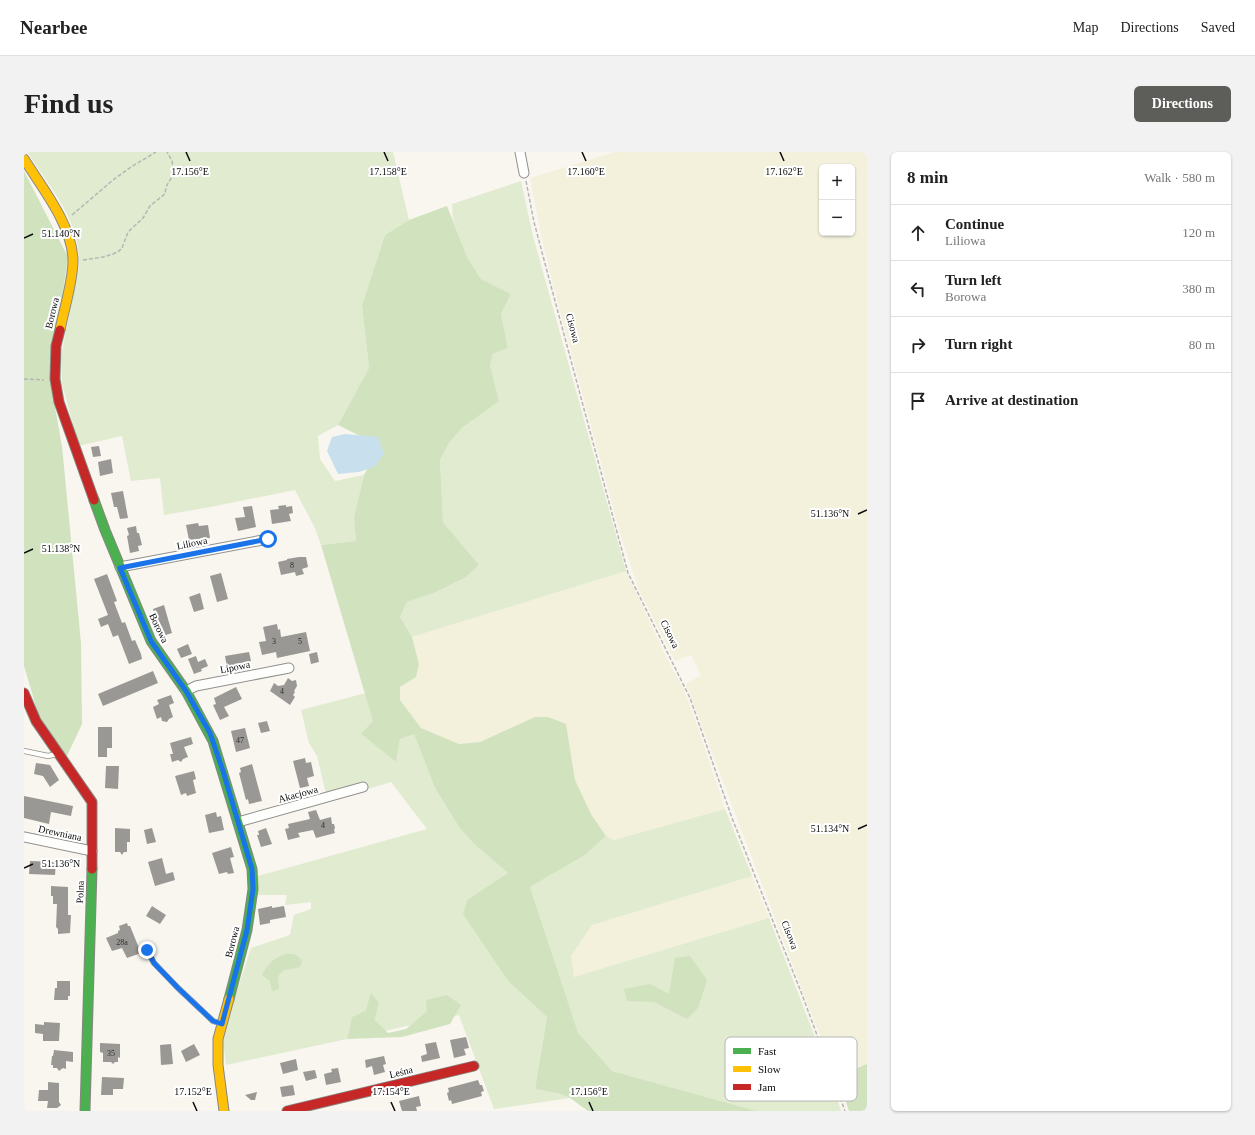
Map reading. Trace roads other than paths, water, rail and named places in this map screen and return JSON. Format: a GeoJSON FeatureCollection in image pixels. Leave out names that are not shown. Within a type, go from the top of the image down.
{"type":"FeatureCollection","features":[{"type":"Feature","properties":{"kind":"street"},"geometry":{"type":"LineString","coordinates":[[520,152],[524,173]]}},
{"type":"Feature","properties":{"kind":"street","name":"Borowa"},"geometry":{"type":"LineString","coordinates":[[24,159],[63,221],[70,238],[73,260],[72,274],[56,346],[55,379],[59,402],[120,568],[151,641],[186,691],[213,741],[252,869],[253,889],[247,930],[218,1039],[218,1065],[224,1111]]}},
{"type":"Feature","properties":{"kind":"street","name":"Liliowa"},"geometry":{"type":"LineString","coordinates":[[120,568],[268,539]]}},
{"type":"Feature","properties":{"kind":"street","name":"Lipowa"},"geometry":{"type":"LineString","coordinates":[[186,691],[201,685],[289,668]]}},
{"type":"Feature","properties":{"kind":"street","name":"Polna"},"geometry":{"type":"LineString","coordinates":[[24,693],[36,721],[92,802],[85,1111]]}},
{"type":"Feature","properties":{"kind":"street","name":"Akacjowa"},"geometry":{"type":"LineString","coordinates":[[238,822],[363,787]]}},
{"type":"Feature","properties":{"kind":"street","name":"Drewniana"},"geometry":{"type":"LineString","coordinates":[[24,837],[92,851]]}},
{"type":"Feature","properties":{"kind":"street","name":"Leśna"},"geometry":{"type":"LineString","coordinates":[[287,1111],[474,1066]]}},
{"type":"Feature","properties":{"kind":"lane"},"geometry":{"type":"LineString","coordinates":[[24,751],[48,756],[58,753]]}},
{"type":"Feature","properties":{"kind":"lane"},"geometry":{"type":"LineString","coordinates":[[147,950],[154,963],[178,988],[213,1021],[222,1024]]}},
{"type":"Feature","properties":{"kind":"water"},"geometry":{"type":"Polygon","coordinates":[[[345,434],[378,437],[384,454],[374,467],[359,472],[338,474],[327,451],[332,437],[345,434]]]}}]}
